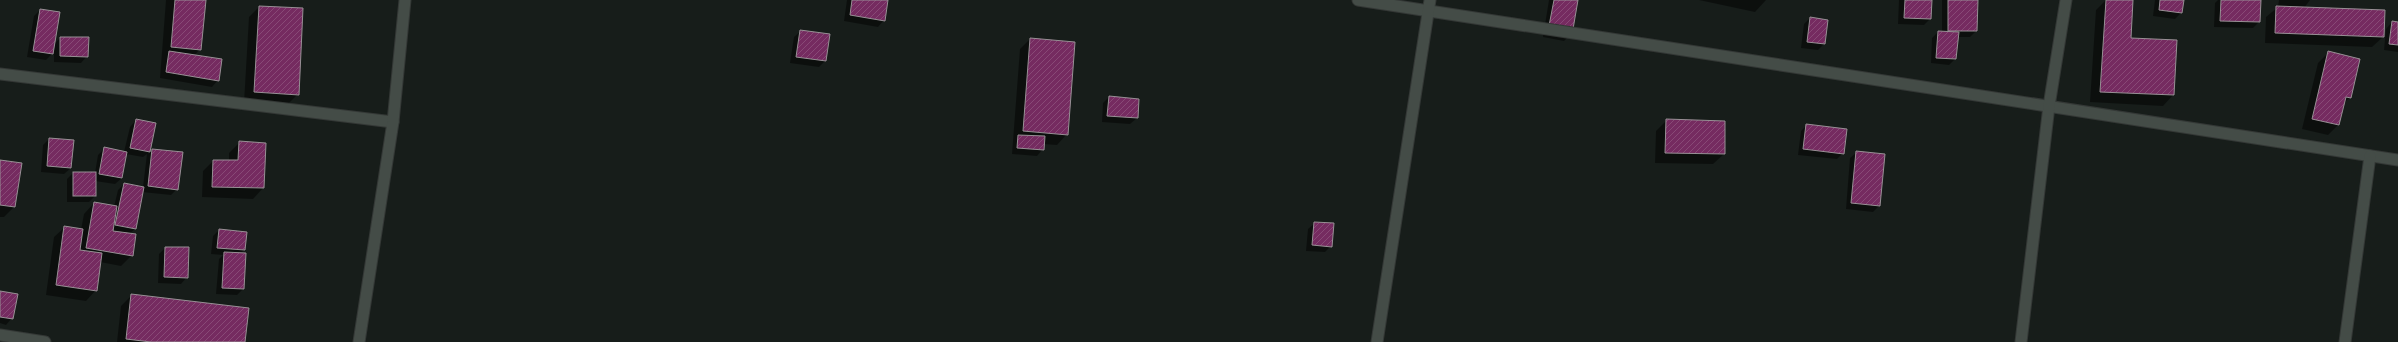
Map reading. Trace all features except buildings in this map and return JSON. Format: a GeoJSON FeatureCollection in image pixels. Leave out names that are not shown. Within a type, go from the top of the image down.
{"type":"FeatureCollection","features":[{"type":"Feature","properties":{"kind":"street"},"geometry":{"type":"LineString","coordinates":[[359,342],[393,122],[405,0]]}},
{"type":"Feature","properties":{"kind":"street"},"geometry":{"type":"LineString","coordinates":[[1358,0],[1429,5],[2050,106],[2398,160]]}},
{"type":"Feature","properties":{"kind":"street"},"geometry":{"type":"LineString","coordinates":[[2021,342],[2050,106],[2066,0]]}},
{"type":"Feature","properties":{"kind":"street"},"geometry":{"type":"LineString","coordinates":[[1376,342],[1429,5]]}},
{"type":"Feature","properties":{"kind":"street"},"geometry":{"type":"LineString","coordinates":[[0,74],[393,122]]}},
{"type":"Feature","properties":{"kind":"street"},"geometry":{"type":"LineString","coordinates":[[2346,342],[2370,156]]}},
{"type":"Feature","properties":{"kind":"street"},"geometry":{"type":"LineString","coordinates":[[0,335],[45,342]]}}]}
